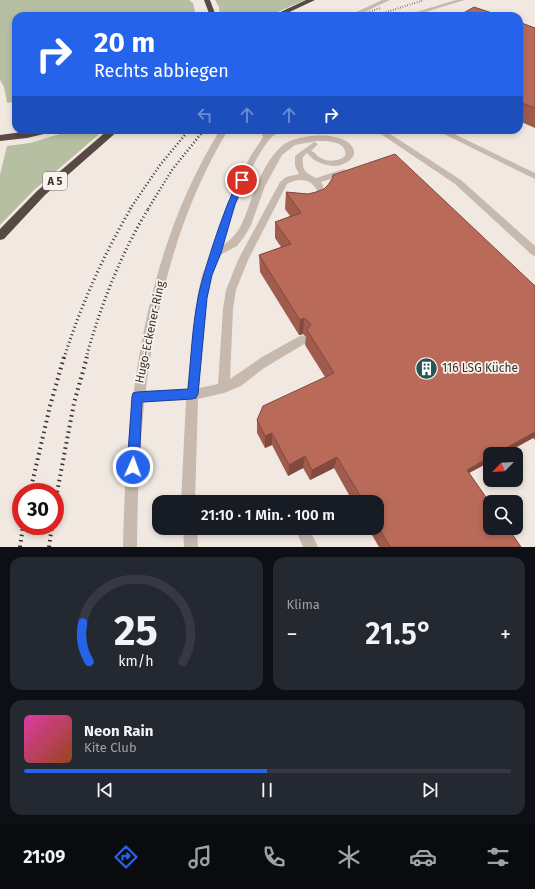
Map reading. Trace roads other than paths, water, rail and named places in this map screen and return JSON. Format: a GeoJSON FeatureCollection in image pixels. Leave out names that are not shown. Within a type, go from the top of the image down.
{"type":"FeatureCollection","features":[{"type":"Feature","properties":{"kind":"highway"},"geometry":{"type":"LineString","coordinates":[[207,0],[212,12]]}},
{"type":"Feature","properties":{"kind":"highway"},"geometry":{"type":"LineString","coordinates":[[285,12],[312,0]]}},
{"type":"Feature","properties":{"kind":"highway"},"geometry":{"type":"LineString","coordinates":[[0,138],[31,134]]}},
{"type":"Feature","properties":{"kind":"highway","name":"A 5"},"geometry":{"type":"LineString","coordinates":[[0,236],[41,193],[109,134]]}},
{"type":"Feature","properties":{"kind":"street"},"geometry":{"type":"LineString","coordinates":[[360,12],[387,0]]}},
{"type":"Feature","properties":{"kind":"street"},"geometry":{"type":"LineString","coordinates":[[420,12],[462,0]]}},
{"type":"Feature","properties":{"kind":"street","name":"Hugo-Eckener-Ring"},"geometry":{"type":"LineString","coordinates":[[130,547],[133,454],[137,397],[146,342],[169,254],[191,193],[222,134]]}},
{"type":"Feature","properties":{"kind":"street"},"geometry":{"type":"LineString","coordinates":[[188,495],[192,394],[202,298],[231,204],[266,134]]}},
{"type":"Feature","properties":{"kind":"street"},"geometry":{"type":"LineString","coordinates":[[385,134],[458,182],[535,252]]}},
{"type":"Feature","properties":{"kind":"street"},"geometry":{"type":"LineString","coordinates":[[448,134],[535,176]]}},
{"type":"Feature","properties":{"kind":"street"},"geometry":{"type":"LineString","coordinates":[[216,253],[240,237],[259,191],[278,156],[286,147],[294,142],[318,137],[342,142],[350,151],[349,157],[339,163],[325,163],[316,159],[311,153]]}},
{"type":"Feature","properties":{"kind":"street"},"geometry":{"type":"LineString","coordinates":[[304,176],[298,162],[299,156],[313,144],[332,139]]}},
{"type":"Feature","properties":{"kind":"street"},"geometry":{"type":"LineString","coordinates":[[316,181],[353,169]]}},
{"type":"Feature","properties":{"kind":"street"},"geometry":{"type":"LineString","coordinates":[[224,388],[228,308],[231,290],[243,260],[284,182],[290,178],[304,176],[319,183],[321,190],[319,196],[309,202],[302,202]]}},
{"type":"Feature","properties":{"kind":"street"},"geometry":{"type":"LineString","coordinates":[[137,397],[192,394],[224,388],[237,382],[275,354],[302,340]]}},
{"type":"Feature","properties":{"kind":"street"},"geometry":{"type":"LineString","coordinates":[[190,535],[191,547]]}},
{"type":"Feature","properties":{"kind":"street"},"geometry":{"type":"LineString","coordinates":[[305,535],[311,547]]}},
{"type":"Feature","properties":{"kind":"railway"},"geometry":{"type":"LineString","coordinates":[[386,12],[424,0]]}},
{"type":"Feature","properties":{"kind":"railway"},"geometry":{"type":"LineString","coordinates":[[369,12],[380,8]]}},
{"type":"Feature","properties":{"kind":"railway"},"geometry":{"type":"LineString","coordinates":[[130,209],[160,165],[186,134]]}},
{"type":"Feature","properties":{"kind":"railway"},"geometry":{"type":"LineString","coordinates":[[148,209],[172,170],[201,134]]}},
{"type":"Feature","properties":{"kind":"railway"},"geometry":{"type":"LineString","coordinates":[[64,358],[93,281],[131,208]]}},
{"type":"Feature","properties":{"kind":"railway"},"geometry":{"type":"LineString","coordinates":[[86,358],[112,281],[129,243],[149,208]]}},
{"type":"Feature","properties":{"kind":"railway"},"geometry":{"type":"LineString","coordinates":[[32,483],[50,406],[64,357]]}},
{"type":"Feature","properties":{"kind":"railway"},"geometry":{"type":"LineString","coordinates":[[59,483],[74,403],[87,357]]}},
{"type":"Feature","properties":{"kind":"railway"},"geometry":{"type":"LineString","coordinates":[[20,547],[22,535]]}},
{"type":"Feature","properties":{"kind":"railway"},"geometry":{"type":"LineString","coordinates":[[49,547],[51,535]]}},
{"type":"Feature","properties":{"kind":"place","name":"116 LSG Küche"},"geometry":{"type":"Point","coordinates":[427,368]}}]}
